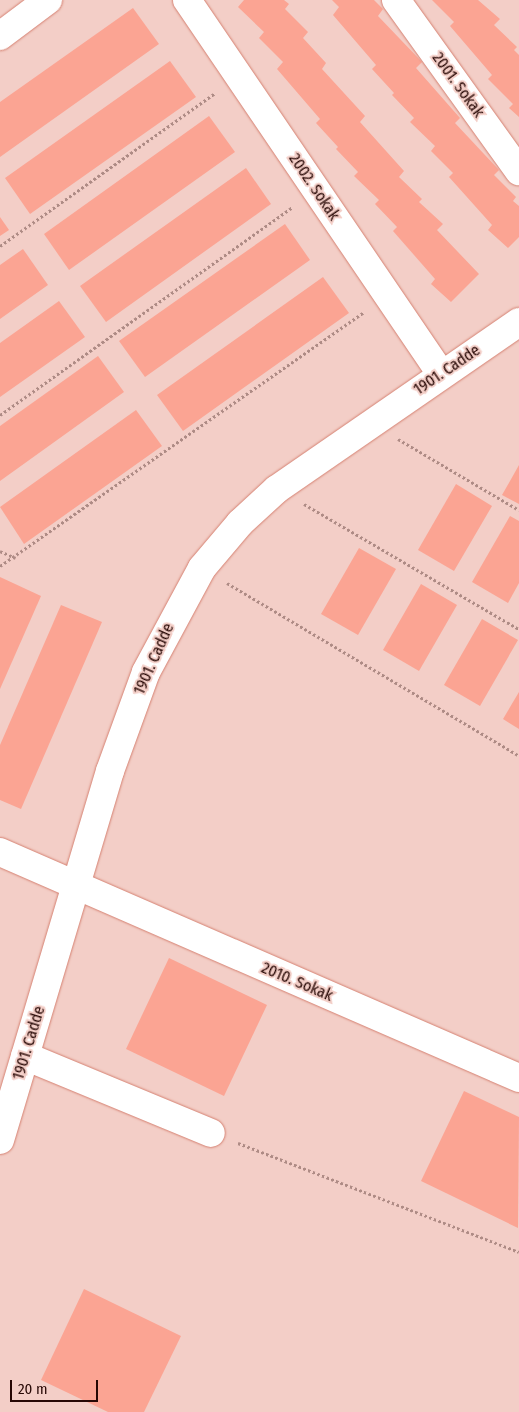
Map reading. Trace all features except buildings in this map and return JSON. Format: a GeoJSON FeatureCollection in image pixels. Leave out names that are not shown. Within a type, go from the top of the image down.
{"type":"FeatureCollection","features":[{"type":"Feature","properties":{"kind":"street"},"geometry":{"type":"LineString","coordinates":[[0,36],[48,0]]}},
{"type":"Feature","properties":{"kind":"street","name":"2002. Sokak"},"geometry":{"type":"LineString","coordinates":[[187,0],[441,374]]}},
{"type":"Feature","properties":{"kind":"street","name":"2001. Sokak"},"geometry":{"type":"LineString","coordinates":[[396,0],[519,171]]}},
{"type":"Feature","properties":{"kind":"street","name":"1901. Cadde"},"geometry":{"type":"LineString","coordinates":[[0,1140],[110,771],[146,672],[202,568],[240,523],[277,489],[441,374],[519,322]]}},
{"type":"Feature","properties":{"kind":"street","name":"2010. Sokak"},"geometry":{"type":"LineString","coordinates":[[0,852],[76,887],[519,1078]]}},
{"type":"Feature","properties":{"kind":"street"},"geometry":{"type":"LineString","coordinates":[[25,1056],[211,1133]]}},
{"type":"Feature","properties":{"kind":"path"},"geometry":{"type":"LineString","coordinates":[[0,246],[239,76]]}},
{"type":"Feature","properties":{"kind":"path"},"geometry":{"type":"LineString","coordinates":[[0,415],[317,190]]}},
{"type":"Feature","properties":{"kind":"path"},"geometry":{"type":"LineString","coordinates":[[0,566],[16,558],[388,295]]}},
{"type":"Feature","properties":{"kind":"path"},"geometry":{"type":"LineString","coordinates":[[370,423],[519,510]]}},
{"type":"Feature","properties":{"kind":"path"},"geometry":{"type":"LineString","coordinates":[[277,489],[519,629]]}},
{"type":"Feature","properties":{"kind":"path"},"geometry":{"type":"LineString","coordinates":[[0,551],[16,558]]}},
{"type":"Feature","properties":{"kind":"path"},"geometry":{"type":"LineString","coordinates":[[202,568],[519,756]]}},
{"type":"Feature","properties":{"kind":"path"},"geometry":{"type":"LineString","coordinates":[[211,1133],[519,1252]]}}]}
